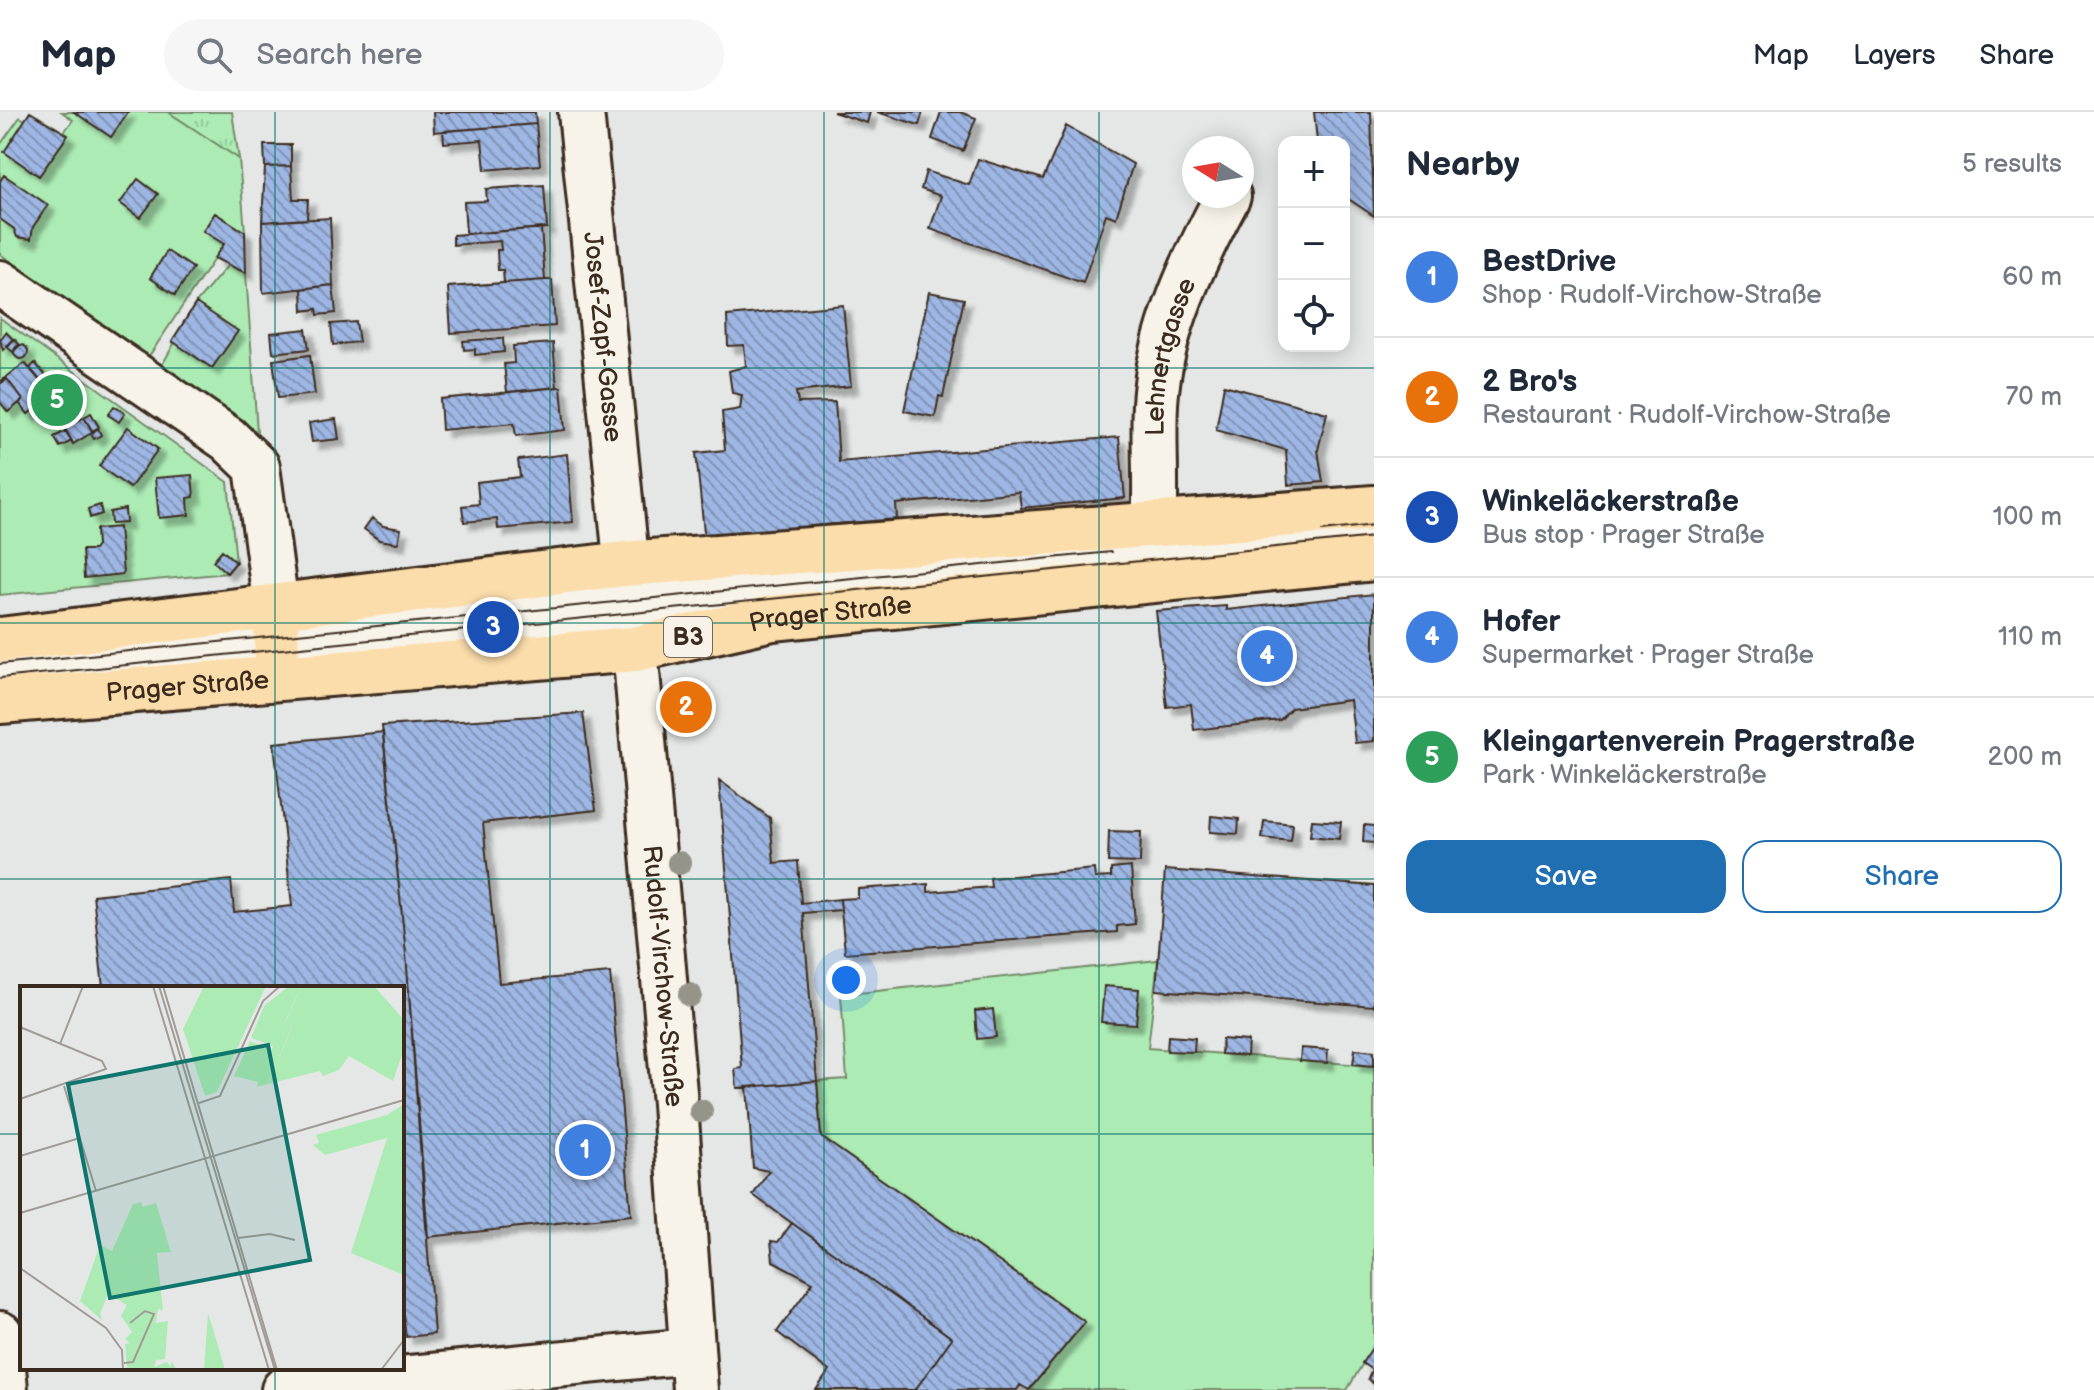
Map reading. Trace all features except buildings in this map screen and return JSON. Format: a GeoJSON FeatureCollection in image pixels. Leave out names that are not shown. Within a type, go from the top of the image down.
{"type":"FeatureCollection","features":[{"type":"Feature","properties":{"kind":"main road","name":"Prager Straße"},"geometry":{"type":"LineString","coordinates":[[0,701],[276,643],[624,564],[1154,527],[1374,508]]}},
{"type":"Feature","properties":{"kind":"main road","name":"Prager Straße"},"geometry":{"type":"LineString","coordinates":[[0,640],[276,643],[632,628],[772,618],[1374,558]]}},
{"type":"Feature","properties":{"kind":"street","name":"Josef-Zapf-Gasse"},"geometry":{"type":"LineString","coordinates":[[581,112],[624,564]]}},
{"type":"Feature","properties":{"kind":"street","name":"Lehnertgasse"},"geometry":{"type":"LineString","coordinates":[[1154,527],[1155,401],[1171,324],[1206,236],[1221,208]]}},
{"type":"Feature","properties":{"kind":"street"},"geometry":{"type":"LineString","coordinates":[[0,283],[228,439],[257,467],[276,643],[0,671]]}},
{"type":"Feature","properties":{"kind":"street"},"geometry":{"type":"LineString","coordinates":[[632,628],[1374,531]]}},
{"type":"Feature","properties":{"kind":"street","name":"Rudolf-Virchow-Straße"},"geometry":{"type":"LineString","coordinates":[[624,564],[673,1089],[693,1370]]}},
{"type":"Feature","properties":{"kind":"street"},"geometry":{"type":"LineString","coordinates":[[0,1334],[5,1390]]}},
{"type":"Feature","properties":{"kind":"street"},"geometry":{"type":"LineString","coordinates":[[284,1390],[693,1370]]}},
{"type":"Feature","properties":{"kind":"green space"},"geometry":{"type":"Polygon","coordinates":[[[30,112],[64,132],[73,120],[62,112],[168,112],[239,159],[245,232],[215,213],[204,231],[224,244],[149,356],[0,254],[0,145],[20,117],[25,120],[30,112]]]}},
{"type":"Feature","properties":{"kind":"green space"},"geometry":{"type":"Polygon","coordinates":[[[168,112],[232,112],[239,159],[168,112]]]}},
{"type":"Feature","properties":{"kind":"green space"},"geometry":{"type":"Polygon","coordinates":[[[228,265],[246,273],[257,432],[162,365],[174,344],[172,341],[196,303],[228,265]]]}},
{"type":"Feature","properties":{"kind":"green space"},"geometry":{"type":"Polygon","coordinates":[[[0,318],[228,482],[236,562],[227,573],[0,595],[0,318]]]}},
{"type":"Feature","properties":{"kind":"green space"},"geometry":{"type":"Polygon","coordinates":[[[1158,960],[1148,1048],[1374,1066],[1374,1345],[1347,1390],[1029,1390],[1085,1322],[821,1137],[817,1081],[847,1079],[841,995],[1158,960]]]}},
{"type":"Feature","properties":{"kind":"tram line"},"geometry":{"type":"LineString","coordinates":[[1322,531],[1374,525]]}},
{"type":"Feature","properties":{"kind":"tram line"},"geometry":{"type":"LineString","coordinates":[[0,678],[1374,537]]}},
{"type":"Feature","properties":{"kind":"tram line"},"geometry":{"type":"LineString","coordinates":[[0,664],[1111,552]]}},
{"type":"Feature","properties":{"kind":"place","name":"Kleingartenverein Pragerstraße"},"geometry":{"type":"Point","coordinates":[57,400]}},
{"type":"Feature","properties":{"kind":"place","name":"Winkeläckerstraße"},"geometry":{"type":"Point","coordinates":[493,627]}},
{"type":"Feature","properties":{"kind":"place","name":"Hofer"},"geometry":{"type":"Point","coordinates":[1267,656]}},
{"type":"Feature","properties":{"kind":"place","name":"2 Bro's"},"geometry":{"type":"Point","coordinates":[686,707]}},
{"type":"Feature","properties":{"kind":"place","name":"BestDrive"},"geometry":{"type":"Point","coordinates":[585,1150]}}]}
